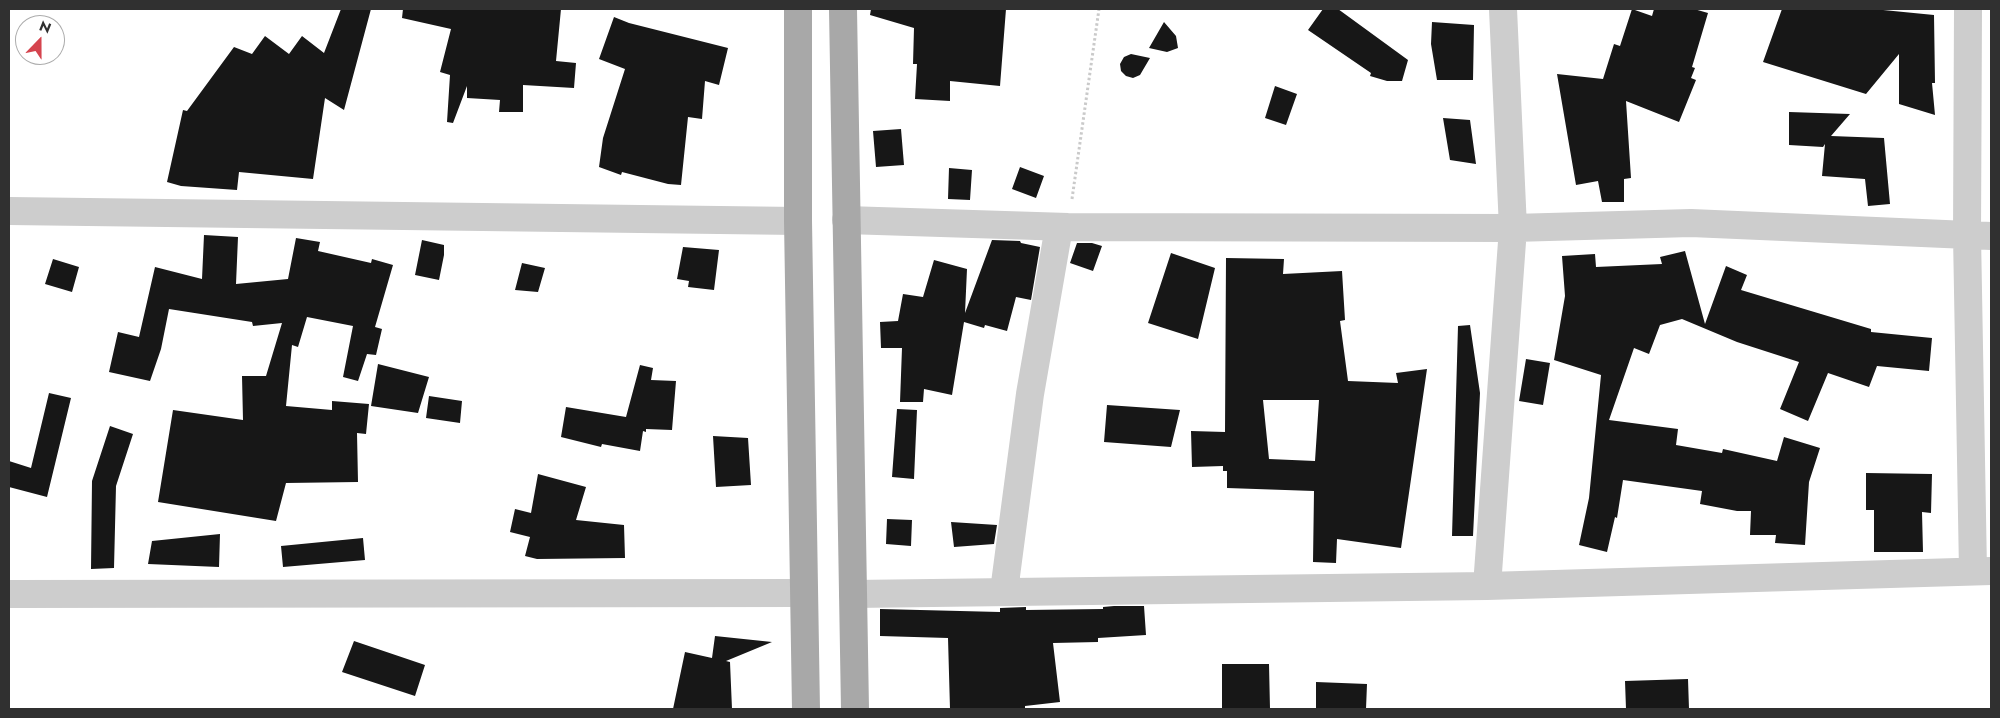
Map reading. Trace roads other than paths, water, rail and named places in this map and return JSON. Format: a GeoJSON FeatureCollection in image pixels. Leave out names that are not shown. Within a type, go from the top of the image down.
{"type":"FeatureCollection","features":[{"type":"Feature","properties":{"kind":"main road"},"geometry":{"type":"LineString","coordinates":[[798,9],[798,221],[806,709]]}},
{"type":"Feature","properties":{"kind":"main road"},"geometry":{"type":"LineString","coordinates":[[842,9],[855,709]]}},
{"type":"Feature","properties":{"kind":"street"},"geometry":{"type":"LineString","coordinates":[[1487,586],[1513,228],[1503,9]]}},
{"type":"Feature","properties":{"kind":"street"},"geometry":{"type":"LineString","coordinates":[[854,594],[1487,586],[1982,571],[1979,235],[1968,9]]}},
{"type":"Feature","properties":{"kind":"street"},"geometry":{"type":"LineString","coordinates":[[9,211],[798,221]]}},
{"type":"Feature","properties":{"kind":"street"},"geometry":{"type":"LineString","coordinates":[[846,220],[1063,227],[1513,228],[1691,223],[1979,235]]}},
{"type":"Feature","properties":{"kind":"street"},"geometry":{"type":"LineString","coordinates":[[1004,591],[1030,394],[1063,227]]}},
{"type":"Feature","properties":{"kind":"street"},"geometry":{"type":"LineString","coordinates":[[9,594],[804,593]]}}]}
